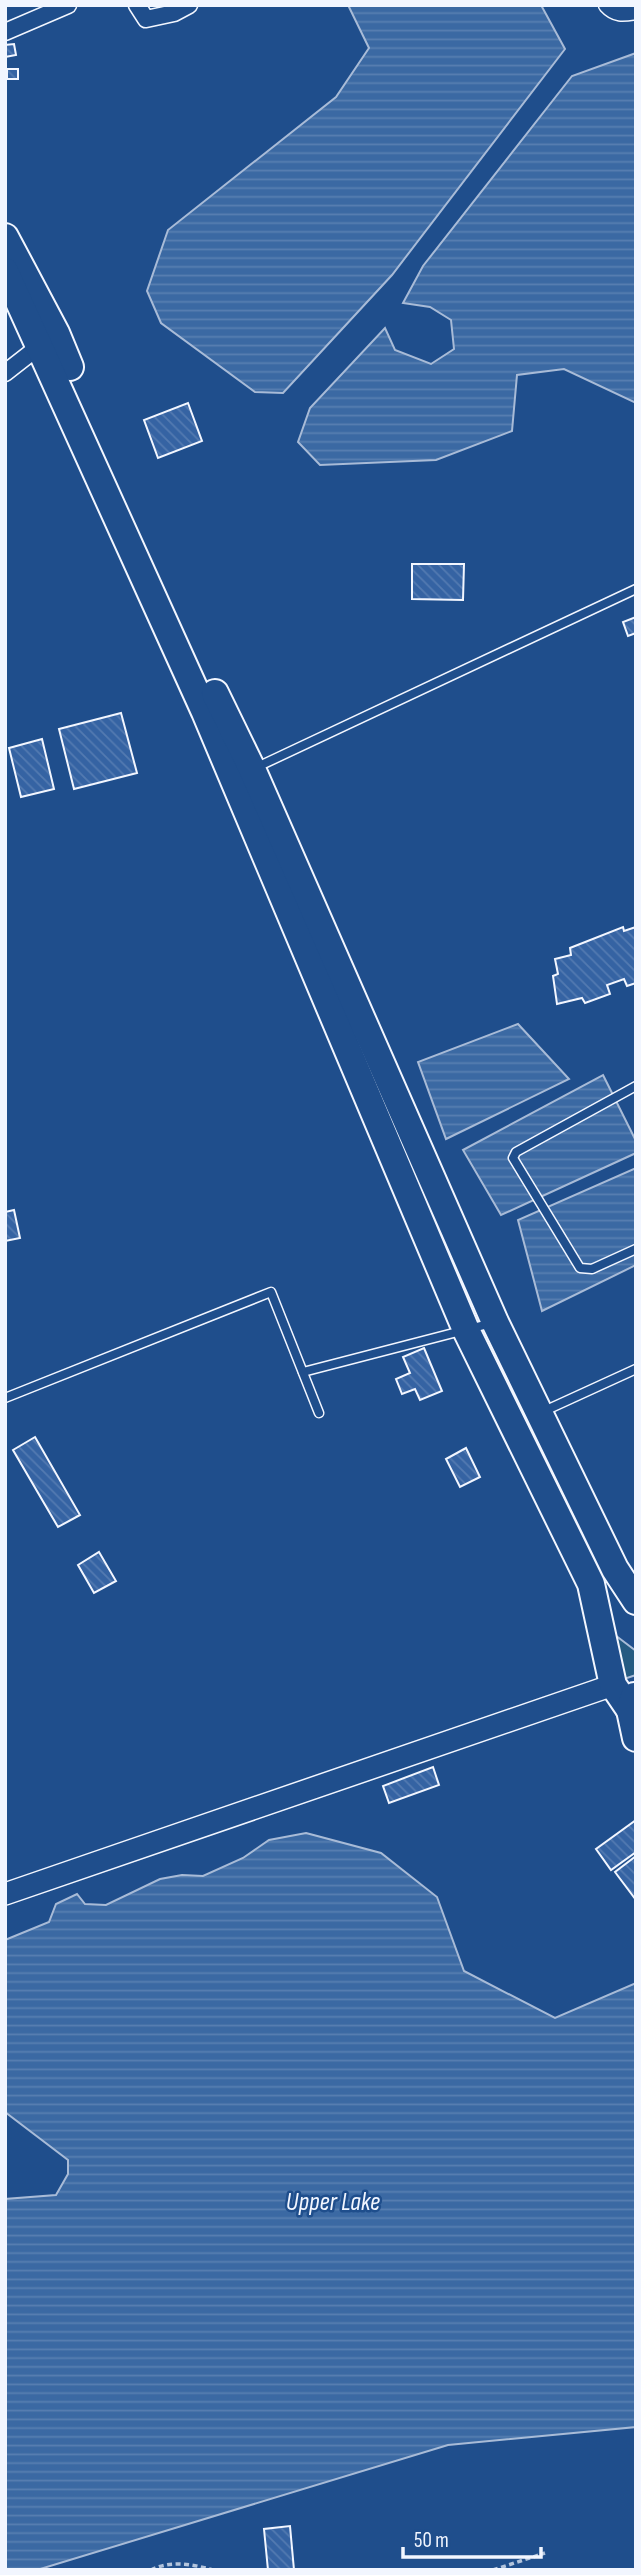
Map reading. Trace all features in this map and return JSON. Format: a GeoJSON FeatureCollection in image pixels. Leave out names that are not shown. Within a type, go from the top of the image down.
{"type":"FeatureCollection","features":[{"type":"Feature","properties":{"kind":"main road"},"geometry":{"type":"LineString","coordinates":[[5,237],[466,1330],[591,1584],[626,1696],[636,1738]]}},
{"type":"Feature","properties":{"kind":"main road"},"geometry":{"type":"LineString","coordinates":[[5,271],[49,339],[132,525],[252,769],[495,1322],[615,1569],[636,1601]]}},
{"type":"Feature","properties":{"kind":"street"},"geometry":{"type":"LineString","coordinates":[[5,32],[68,5]]}},
{"type":"Feature","properties":{"kind":"street"},"geometry":{"type":"LineString","coordinates":[[136,5],[146,19],[174,13],[189,5]]}},
{"type":"Feature","properties":{"kind":"street"},"geometry":{"type":"LineString","coordinates":[[607,5],[622,14],[636,11]]}},
{"type":"Feature","properties":{"kind":"street"},"geometry":{"type":"LineString","coordinates":[[5,373],[49,339]]}},
{"type":"Feature","properties":{"kind":"street"},"geometry":{"type":"LineString","coordinates":[[5,1894],[72,1870],[626,1696]]}},
{"type":"Feature","properties":{"kind":"lane"},"geometry":{"type":"LineString","coordinates":[[252,769],[636,589]]}},
{"type":"Feature","properties":{"kind":"lane"},"geometry":{"type":"LineString","coordinates":[[636,1086],[516,1152],[513,1158],[580,1268],[592,1269],[636,1249]]}},
{"type":"Feature","properties":{"kind":"lane"},"geometry":{"type":"LineString","coordinates":[[5,1398],[271,1292],[319,1413]]}},
{"type":"Feature","properties":{"kind":"lane"},"geometry":{"type":"LineString","coordinates":[[303,1372],[495,1322]]}},
{"type":"Feature","properties":{"kind":"lane"},"geometry":{"type":"LineString","coordinates":[[539,1413],[636,1369]]}},
{"type":"Feature","properties":{"kind":"path"},"geometry":{"type":"LineString","coordinates":[[493,2570],[545,2553]]}},
{"type":"Feature","properties":{"kind":"path"},"geometry":{"type":"LineString","coordinates":[[151,2570],[160,2565],[190,2563],[213,2570]]}},
{"type":"Feature","properties":{"kind":"shaded area"},"geometry":{"type":"Polygon","coordinates":[[[611,1632],[636,1651],[636,1675],[621,1680],[611,1632]]]}},
{"type":"Feature","properties":{"kind":"water"},"geometry":{"type":"Polygon","coordinates":[[[348,5],[541,5],[565,49],[392,275],[283,393],[255,392],[161,323],[147,291],[168,230],[336,97],[369,48],[348,5]]]}},
{"type":"Feature","properties":{"kind":"water"},"geometry":{"type":"Polygon","coordinates":[[[636,53],[636,403],[564,369],[517,375],[512,431],[436,460],[320,465],[298,442],[310,408],[385,328],[395,350],[431,364],[454,349],[451,320],[430,307],[403,303],[423,266],[572,76],[636,53]]]}},
{"type":"Feature","properties":{"kind":"water"},"geometry":{"type":"Polygon","coordinates":[[[518,1024],[569,1079],[446,1139],[418,1062],[518,1024]]]}},
{"type":"Feature","properties":{"kind":"water"},"geometry":{"type":"Polygon","coordinates":[[[603,1075],[636,1141],[636,1153],[501,1215],[463,1150],[603,1075]]]}},
{"type":"Feature","properties":{"kind":"water"},"geometry":{"type":"Polygon","coordinates":[[[636,1168],[636,1265],[542,1311],[518,1220],[636,1168]]]}},
{"type":"Feature","properties":{"kind":"water","name":"Upper Lake"},"geometry":{"type":"Polygon","coordinates":[[[306,1833],[381,1853],[437,1897],[464,1971],[555,2018],[636,1983],[636,2427],[448,2445],[37,2570],[5,2570],[5,2199],[56,2195],[68,2174],[68,2160],[5,2112],[5,1940],[49,1922],[56,1904],[77,1894],[85,1904],[106,1905],[160,1879],[182,1875],[203,1876],[243,1858],[269,1840],[306,1833]]]}},
{"type":"Feature","properties":{"kind":"building"},"geometry":{"type":"Polygon","coordinates":[[[14,44],[16,55],[5,57],[5,45],[14,44]]]}},
{"type":"Feature","properties":{"kind":"building"},"geometry":{"type":"Polygon","coordinates":[[[7,69],[18,69],[18,79],[7,79],[7,69]]]}},
{"type":"Feature","properties":{"kind":"building"},"geometry":{"type":"Polygon","coordinates":[[[188,403],[202,441],[158,458],[144,420],[188,403]]]}},
{"type":"Feature","properties":{"kind":"building"},"geometry":{"type":"Polygon","coordinates":[[[412,564],[464,564],[463,600],[412,599],[412,564]]]}},
{"type":"Feature","properties":{"kind":"building"},"geometry":{"type":"Polygon","coordinates":[[[636,617],[636,633],[628,636],[623,622],[636,617]]]}},
{"type":"Feature","properties":{"kind":"building"},"geometry":{"type":"Polygon","coordinates":[[[121,713],[137,773],[74,789],[59,729],[121,713]]]}},
{"type":"Feature","properties":{"kind":"building"},"geometry":{"type":"Polygon","coordinates":[[[42,739],[54,789],[21,797],[9,748],[42,739]]]}},
{"type":"Feature","properties":{"kind":"building"},"geometry":{"type":"Polygon","coordinates":[[[623,927],[624,931],[636,927],[636,983],[627,986],[624,979],[607,985],[610,994],[585,1003],[582,998],[557,1004],[553,976],[558,974],[555,959],[571,955],[570,948],[623,927]]]}},
{"type":"Feature","properties":{"kind":"building"},"geometry":{"type":"Polygon","coordinates":[[[14,1210],[20,1238],[5,1241],[5,1212],[14,1210]]]}},
{"type":"Feature","properties":{"kind":"building"},"geometry":{"type":"Polygon","coordinates":[[[424,1348],[442,1391],[420,1400],[415,1389],[402,1394],[396,1379],[410,1373],[403,1357],[424,1348]]]}},
{"type":"Feature","properties":{"kind":"building"},"geometry":{"type":"Polygon","coordinates":[[[35,1437],[80,1515],[58,1527],[13,1450],[35,1437]]]}},
{"type":"Feature","properties":{"kind":"building"},"geometry":{"type":"Polygon","coordinates":[[[466,1448],[480,1477],[460,1487],[446,1459],[466,1448]]]}},
{"type":"Feature","properties":{"kind":"building"},"geometry":{"type":"Polygon","coordinates":[[[99,1552],[116,1581],[94,1593],[78,1565],[99,1552]]]}},
{"type":"Feature","properties":{"kind":"building"},"geometry":{"type":"Polygon","coordinates":[[[433,1767],[439,1785],[389,1803],[383,1786],[433,1767]]]}},
{"type":"Feature","properties":{"kind":"building"},"geometry":{"type":"Polygon","coordinates":[[[636,1820],[636,1852],[611,1870],[596,1849],[636,1820]]]}},
{"type":"Feature","properties":{"kind":"building"},"geometry":{"type":"Polygon","coordinates":[[[636,1856],[636,1900],[615,1872],[636,1856]]]}},
{"type":"Feature","properties":{"kind":"building"},"geometry":{"type":"Polygon","coordinates":[[[290,2526],[294,2570],[268,2570],[264,2529],[290,2526]]]}}]}
